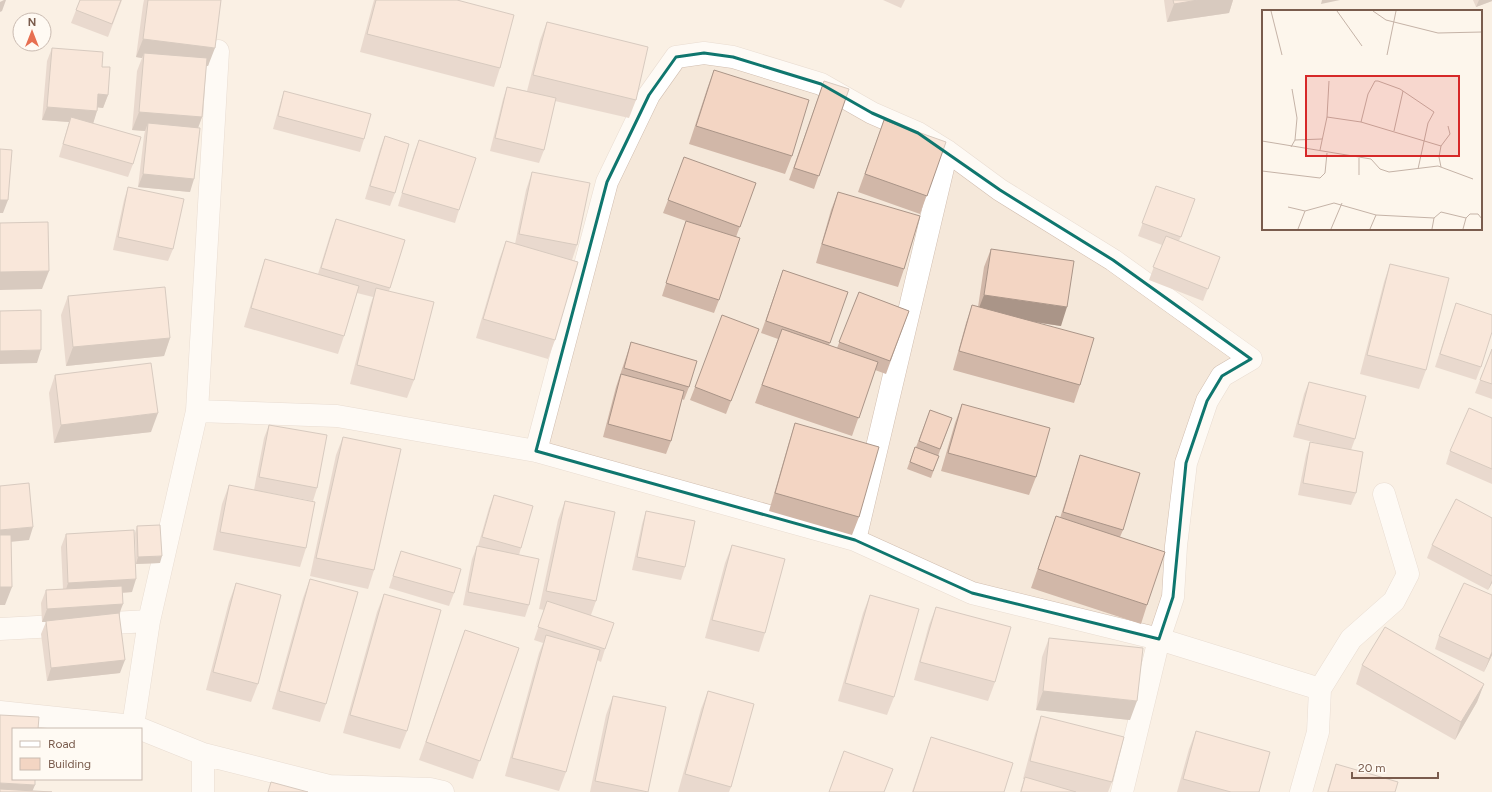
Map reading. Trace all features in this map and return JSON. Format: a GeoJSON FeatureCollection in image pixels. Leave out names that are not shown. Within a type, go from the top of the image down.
{"type":"FeatureCollection","features":[{"type":"Feature","properties":{"kind":"street"},"geometry":{"type":"LineString","coordinates":[[0,712],[138,728],[149,621],[197,411],[218,51]]}},
{"type":"Feature","properties":{"kind":"street"},"geometry":{"type":"LineString","coordinates":[[536,451],[607,182],[649,95],[676,57],[704,53],[734,57],[821,84],[872,113],[918,133],[947,151],[1000,190],[1113,260],[1252,359],[1222,376],[1207,401],[1186,463],[1176,546],[1174,597],[1159,639],[1122,792]]}},
{"type":"Feature","properties":{"kind":"street"},"geometry":{"type":"LineString","coordinates":[[855,540],[947,151]]}},
{"type":"Feature","properties":{"kind":"street"},"geometry":{"type":"LineString","coordinates":[[197,411],[337,416],[536,451],[855,540],[972,593],[1159,639],[1320,689]]}},
{"type":"Feature","properties":{"kind":"street"},"geometry":{"type":"LineString","coordinates":[[1301,792],[1318,732],[1320,689],[1351,639],[1394,601],[1408,574],[1384,494]]}},
{"type":"Feature","properties":{"kind":"street"},"geometry":{"type":"LineString","coordinates":[[0,629],[149,621]]}},
{"type":"Feature","properties":{"kind":"street"},"geometry":{"type":"LineString","coordinates":[[142,730],[203,754],[329,786],[430,790],[443,792]]}},
{"type":"Feature","properties":{"kind":"street"},"geometry":{"type":"LineString","coordinates":[[203,754],[203,792]]}},
{"type":"Feature","properties":{"kind":"highlighted area"},"geometry":{"type":"Polygon","coordinates":[[[704,53],[733,57],[821,84],[872,113],[918,133],[1000,190],[1113,260],[1251,359],[1222,376],[1207,401],[1186,463],[1173,597],[1159,639],[972,593],[855,540],[536,451],[607,182],[649,95],[676,57],[704,53]]]}},
{"type":"Feature","properties":{"kind":"shaded area"},"geometry":{"type":"Polygon","coordinates":[[[0,0],[1492,0],[1492,792],[0,792],[0,0]]]}},
{"type":"Feature","properties":{"kind":"building"},"geometry":{"type":"Polygon","coordinates":[[[80,0],[121,0],[112,24],[76,10],[80,0]]]}},
{"type":"Feature","properties":{"kind":"building"},"geometry":{"type":"Polygon","coordinates":[[[148,0],[221,0],[215,48],[143,39],[148,0]]]}},
{"type":"Feature","properties":{"kind":"building"},"geometry":{"type":"Polygon","coordinates":[[[376,0],[457,0],[514,15],[500,68],[367,34],[376,0]]]}},
{"type":"Feature","properties":{"kind":"building"},"geometry":{"type":"Polygon","coordinates":[[[1173,0],[1198,0],[1174,4],[1173,0]]]}},
{"type":"Feature","properties":{"kind":"building"},"geometry":{"type":"Polygon","coordinates":[[[547,22],[648,47],[636,100],[533,75],[547,22]]]}},
{"type":"Feature","properties":{"kind":"building"},"geometry":{"type":"Polygon","coordinates":[[[52,48],[103,52],[102,67],[110,67],[108,95],[98,94],[97,111],[47,107],[52,48]]]}},
{"type":"Feature","properties":{"kind":"building"},"geometry":{"type":"Polygon","coordinates":[[[144,53],[207,58],[202,117],[139,112],[144,53]]]}},
{"type":"Feature","properties":{"kind":"building"},"geometry":{"type":"Polygon","coordinates":[[[714,70],[809,100],[792,156],[696,126],[714,70]]]}},
{"type":"Feature","properties":{"kind":"building"},"geometry":{"type":"Polygon","coordinates":[[[824,81],[849,89],[819,176],[794,168],[824,81]]]}},
{"type":"Feature","properties":{"kind":"building"},"geometry":{"type":"Polygon","coordinates":[[[507,87],[556,98],[544,150],[495,138],[507,87]]]}},
{"type":"Feature","properties":{"kind":"building"},"geometry":{"type":"Polygon","coordinates":[[[284,91],[371,114],[364,139],[278,116],[284,91]]]}},
{"type":"Feature","properties":{"kind":"building"},"geometry":{"type":"Polygon","coordinates":[[[71,117],[141,137],[133,164],[63,144],[71,117]]]}},
{"type":"Feature","properties":{"kind":"building"},"geometry":{"type":"Polygon","coordinates":[[[884,120],[946,142],[927,196],[865,174],[884,120]]]}},
{"type":"Feature","properties":{"kind":"building"},"geometry":{"type":"Polygon","coordinates":[[[148,123],[200,128],[194,179],[143,174],[148,123]]]}},
{"type":"Feature","properties":{"kind":"building"},"geometry":{"type":"Polygon","coordinates":[[[385,136],[409,144],[395,193],[370,186],[385,136]]]}},
{"type":"Feature","properties":{"kind":"building"},"geometry":{"type":"Polygon","coordinates":[[[419,140],[476,158],[459,210],[402,193],[419,140]]]}},
{"type":"Feature","properties":{"kind":"building"},"geometry":{"type":"Polygon","coordinates":[[[0,149],[12,150],[8,200],[0,200],[0,149]]]}},
{"type":"Feature","properties":{"kind":"building"},"geometry":{"type":"Polygon","coordinates":[[[684,157],[756,183],[740,227],[668,200],[684,157]]]}},
{"type":"Feature","properties":{"kind":"building"},"geometry":{"type":"Polygon","coordinates":[[[532,172],[590,183],[577,245],[519,234],[532,172]]]}},
{"type":"Feature","properties":{"kind":"building"},"geometry":{"type":"Polygon","coordinates":[[[1156,186],[1195,199],[1181,237],[1142,223],[1156,186]]]}},
{"type":"Feature","properties":{"kind":"building"},"geometry":{"type":"Polygon","coordinates":[[[128,187],[184,199],[173,249],[118,237],[128,187]]]}},
{"type":"Feature","properties":{"kind":"building"},"geometry":{"type":"Polygon","coordinates":[[[838,192],[920,216],[904,269],[822,244],[838,192]]]}},
{"type":"Feature","properties":{"kind":"building"},"geometry":{"type":"Polygon","coordinates":[[[336,219],[405,240],[390,288],[321,268],[336,219]]]}},
{"type":"Feature","properties":{"kind":"building"},"geometry":{"type":"Polygon","coordinates":[[[686,221],[740,238],[719,300],[666,283],[686,221]]]}},
{"type":"Feature","properties":{"kind":"building"},"geometry":{"type":"Polygon","coordinates":[[[48,222],[49,271],[0,272],[0,223],[48,222]]]}},
{"type":"Feature","properties":{"kind":"building"},"geometry":{"type":"Polygon","coordinates":[[[1166,236],[1220,257],[1208,289],[1153,267],[1166,236]]]}},
{"type":"Feature","properties":{"kind":"building"},"geometry":{"type":"Polygon","coordinates":[[[506,241],[578,262],[555,340],[483,319],[506,241]]]}},
{"type":"Feature","properties":{"kind":"building"},"geometry":{"type":"Polygon","coordinates":[[[991,249],[1074,261],[1067,307],[984,295],[991,249]]]}},
{"type":"Feature","properties":{"kind":"building"},"geometry":{"type":"Polygon","coordinates":[[[265,259],[359,286],[344,336],[251,308],[265,259]]]}},
{"type":"Feature","properties":{"kind":"building"},"geometry":{"type":"Polygon","coordinates":[[[1390,264],[1449,278],[1426,370],[1367,355],[1390,264]]]}},
{"type":"Feature","properties":{"kind":"building"},"geometry":{"type":"Polygon","coordinates":[[[783,270],[848,292],[830,343],[766,321],[783,270]]]}},
{"type":"Feature","properties":{"kind":"building"},"geometry":{"type":"Polygon","coordinates":[[[165,287],[170,338],[73,347],[68,296],[165,287]]]}},
{"type":"Feature","properties":{"kind":"building"},"geometry":{"type":"Polygon","coordinates":[[[376,288],[434,302],[414,380],[357,365],[376,288]]]}},
{"type":"Feature","properties":{"kind":"building"},"geometry":{"type":"Polygon","coordinates":[[[859,292],[909,311],[890,361],[839,342],[859,292]]]}},
{"type":"Feature","properties":{"kind":"building"},"geometry":{"type":"Polygon","coordinates":[[[1456,303],[1492,315],[1492,332],[1481,367],[1440,354],[1456,303]]]}},
{"type":"Feature","properties":{"kind":"building"},"geometry":{"type":"Polygon","coordinates":[[[972,305],[1094,338],[1080,385],[959,351],[972,305]]]}},
{"type":"Feature","properties":{"kind":"building"},"geometry":{"type":"Polygon","coordinates":[[[41,310],[41,350],[0,351],[0,311],[41,310]]]}},
{"type":"Feature","properties":{"kind":"building"},"geometry":{"type":"Polygon","coordinates":[[[722,315],[759,329],[731,401],[695,387],[722,315]]]}},
{"type":"Feature","properties":{"kind":"building"},"geometry":{"type":"Polygon","coordinates":[[[782,329],[878,362],[859,418],[762,385],[782,329]]]}},
{"type":"Feature","properties":{"kind":"building"},"geometry":{"type":"Polygon","coordinates":[[[631,342],[697,361],[689,387],[624,368],[631,342]]]}},
{"type":"Feature","properties":{"kind":"building"},"geometry":{"type":"Polygon","coordinates":[[[1492,349],[1492,384],[1480,380],[1492,349]]]}},
{"type":"Feature","properties":{"kind":"building"},"geometry":{"type":"Polygon","coordinates":[[[151,363],[158,413],[61,425],[55,375],[151,363]]]}},
{"type":"Feature","properties":{"kind":"building"},"geometry":{"type":"Polygon","coordinates":[[[621,374],[684,391],[671,441],[608,424],[621,374]]]}},
{"type":"Feature","properties":{"kind":"building"},"geometry":{"type":"Polygon","coordinates":[[[1309,382],[1366,396],[1355,439],[1298,424],[1309,382]]]}},
{"type":"Feature","properties":{"kind":"building"},"geometry":{"type":"Polygon","coordinates":[[[962,404],[1050,428],[1036,477],[948,453],[962,404]]]}},
{"type":"Feature","properties":{"kind":"building"},"geometry":{"type":"Polygon","coordinates":[[[1469,408],[1492,418],[1492,469],[1450,451],[1469,408]]]}},
{"type":"Feature","properties":{"kind":"building"},"geometry":{"type":"Polygon","coordinates":[[[930,410],[952,418],[940,449],[919,441],[930,410]]]}},
{"type":"Feature","properties":{"kind":"building"},"geometry":{"type":"Polygon","coordinates":[[[795,423],[879,447],[859,517],[775,493],[795,423]]]}},
{"type":"Feature","properties":{"kind":"building"},"geometry":{"type":"Polygon","coordinates":[[[269,425],[327,435],[317,488],[259,477],[269,425]]]}},
{"type":"Feature","properties":{"kind":"building"},"geometry":{"type":"Polygon","coordinates":[[[343,437],[401,449],[374,570],[316,558],[343,437]]]}},
{"type":"Feature","properties":{"kind":"building"},"geometry":{"type":"Polygon","coordinates":[[[1310,442],[1363,452],[1356,493],[1303,483],[1310,442]]]}},
{"type":"Feature","properties":{"kind":"building"},"geometry":{"type":"Polygon","coordinates":[[[915,447],[939,456],[933,471],[910,462],[915,447]]]}},
{"type":"Feature","properties":{"kind":"building"},"geometry":{"type":"Polygon","coordinates":[[[1080,455],[1140,473],[1123,530],[1063,512],[1080,455]]]}},
{"type":"Feature","properties":{"kind":"building"},"geometry":{"type":"Polygon","coordinates":[[[29,483],[33,527],[0,530],[0,486],[29,483]]]}},
{"type":"Feature","properties":{"kind":"building"},"geometry":{"type":"Polygon","coordinates":[[[229,485],[315,502],[306,548],[220,532],[229,485]]]}},
{"type":"Feature","properties":{"kind":"building"},"geometry":{"type":"Polygon","coordinates":[[[494,495],[533,506],[521,548],[482,537],[494,495]]]}},
{"type":"Feature","properties":{"kind":"building"},"geometry":{"type":"Polygon","coordinates":[[[1456,499],[1492,518],[1492,576],[1432,545],[1456,499]]]}},
{"type":"Feature","properties":{"kind":"building"},"geometry":{"type":"Polygon","coordinates":[[[565,501],[615,512],[596,601],[546,591],[565,501]]]}},
{"type":"Feature","properties":{"kind":"building"},"geometry":{"type":"Polygon","coordinates":[[[646,511],[695,521],[685,567],[637,557],[646,511]]]}},
{"type":"Feature","properties":{"kind":"building"},"geometry":{"type":"Polygon","coordinates":[[[1056,516],[1165,552],[1147,605],[1038,569],[1056,516]]]}},
{"type":"Feature","properties":{"kind":"building"},"geometry":{"type":"Polygon","coordinates":[[[160,525],[162,556],[138,557],[137,526],[160,525]]]}},
{"type":"Feature","properties":{"kind":"building"},"geometry":{"type":"Polygon","coordinates":[[[134,530],[136,579],[68,583],[66,534],[134,530]]]}},
{"type":"Feature","properties":{"kind":"building"},"geometry":{"type":"Polygon","coordinates":[[[0,535],[11,535],[12,587],[0,587],[0,535]]]}},
{"type":"Feature","properties":{"kind":"building"},"geometry":{"type":"Polygon","coordinates":[[[732,545],[785,559],[765,633],[712,620],[732,545]]]}},
{"type":"Feature","properties":{"kind":"building"},"geometry":{"type":"Polygon","coordinates":[[[477,546],[539,559],[529,605],[468,592],[477,546]]]}},
{"type":"Feature","properties":{"kind":"building"},"geometry":{"type":"Polygon","coordinates":[[[401,551],[461,569],[454,593],[393,576],[401,551]]]}},
{"type":"Feature","properties":{"kind":"building"},"geometry":{"type":"Polygon","coordinates":[[[310,579],[358,592],[326,704],[279,691],[310,579]]]}},
{"type":"Feature","properties":{"kind":"building"},"geometry":{"type":"Polygon","coordinates":[[[236,583],[281,595],[258,684],[213,672],[236,583]]]}},
{"type":"Feature","properties":{"kind":"building"},"geometry":{"type":"Polygon","coordinates":[[[1464,583],[1492,595],[1492,652],[1489,659],[1439,636],[1464,583]]]}},
{"type":"Feature","properties":{"kind":"building"},"geometry":{"type":"Polygon","coordinates":[[[122,586],[123,604],[47,609],[46,590],[122,586]]]}},
{"type":"Feature","properties":{"kind":"building"},"geometry":{"type":"Polygon","coordinates":[[[384,594],[441,610],[407,731],[350,715],[384,594]]]}},
{"type":"Feature","properties":{"kind":"building"},"geometry":{"type":"Polygon","coordinates":[[[870,595],[919,609],[894,697],[845,683],[870,595]]]}},
{"type":"Feature","properties":{"kind":"building"},"geometry":{"type":"Polygon","coordinates":[[[547,601],[614,623],[605,649],[538,627],[547,601]]]}},
{"type":"Feature","properties":{"kind":"building"},"geometry":{"type":"Polygon","coordinates":[[[936,607],[1011,627],[995,682],[920,662],[936,607]]]}},
{"type":"Feature","properties":{"kind":"building"},"geometry":{"type":"Polygon","coordinates":[[[119,613],[125,660],[51,668],[46,621],[119,613]]]}},
{"type":"Feature","properties":{"kind":"building"},"geometry":{"type":"Polygon","coordinates":[[[1385,627],[1484,684],[1461,722],[1362,665],[1385,627]]]}},
{"type":"Feature","properties":{"kind":"building"},"geometry":{"type":"Polygon","coordinates":[[[465,630],[519,648],[480,761],[426,742],[465,630]]]}},
{"type":"Feature","properties":{"kind":"building"},"geometry":{"type":"Polygon","coordinates":[[[546,635],[600,650],[566,772],[512,758],[546,635]]]}},
{"type":"Feature","properties":{"kind":"building"},"geometry":{"type":"Polygon","coordinates":[[[1049,638],[1143,648],[1137,701],[1043,691],[1049,638]]]}},
{"type":"Feature","properties":{"kind":"building"},"geometry":{"type":"Polygon","coordinates":[[[708,691],[754,704],[731,787],[685,774],[708,691]]]}},
{"type":"Feature","properties":{"kind":"building"},"geometry":{"type":"Polygon","coordinates":[[[613,696],[666,707],[648,792],[595,781],[613,696]]]}},
{"type":"Feature","properties":{"kind":"building"},"geometry":{"type":"Polygon","coordinates":[[[0,715],[39,717],[38,728],[12,728],[12,780],[35,780],[35,785],[0,783],[0,715]]]}},
{"type":"Feature","properties":{"kind":"building"},"geometry":{"type":"Polygon","coordinates":[[[1041,716],[1124,737],[1112,782],[1030,761],[1041,716]]]}},
{"type":"Feature","properties":{"kind":"building"},"geometry":{"type":"Polygon","coordinates":[[[1196,731],[1270,752],[1259,792],[1231,792],[1183,779],[1196,731]]]}},
{"type":"Feature","properties":{"kind":"building"},"geometry":{"type":"Polygon","coordinates":[[[931,737],[1013,763],[1004,792],[913,792],[931,737]]]}},
{"type":"Feature","properties":{"kind":"building"},"geometry":{"type":"Polygon","coordinates":[[[844,751],[893,769],[884,792],[829,792],[844,751]]]}},
{"type":"Feature","properties":{"kind":"building"},"geometry":{"type":"Polygon","coordinates":[[[1336,764],[1398,782],[1395,792],[1328,792],[1336,764]]]}},
{"type":"Feature","properties":{"kind":"building"},"geometry":{"type":"Polygon","coordinates":[[[1025,777],[1076,792],[1021,792],[1025,777]]]}},
{"type":"Feature","properties":{"kind":"building"},"geometry":{"type":"Polygon","coordinates":[[[271,782],[308,792],[268,792],[271,782]]]}},
{"type":"Feature","properties":{"kind":"building"},"geometry":{"type":"Polygon","coordinates":[[[0,789],[52,792],[0,792],[0,789]]]}}]}
